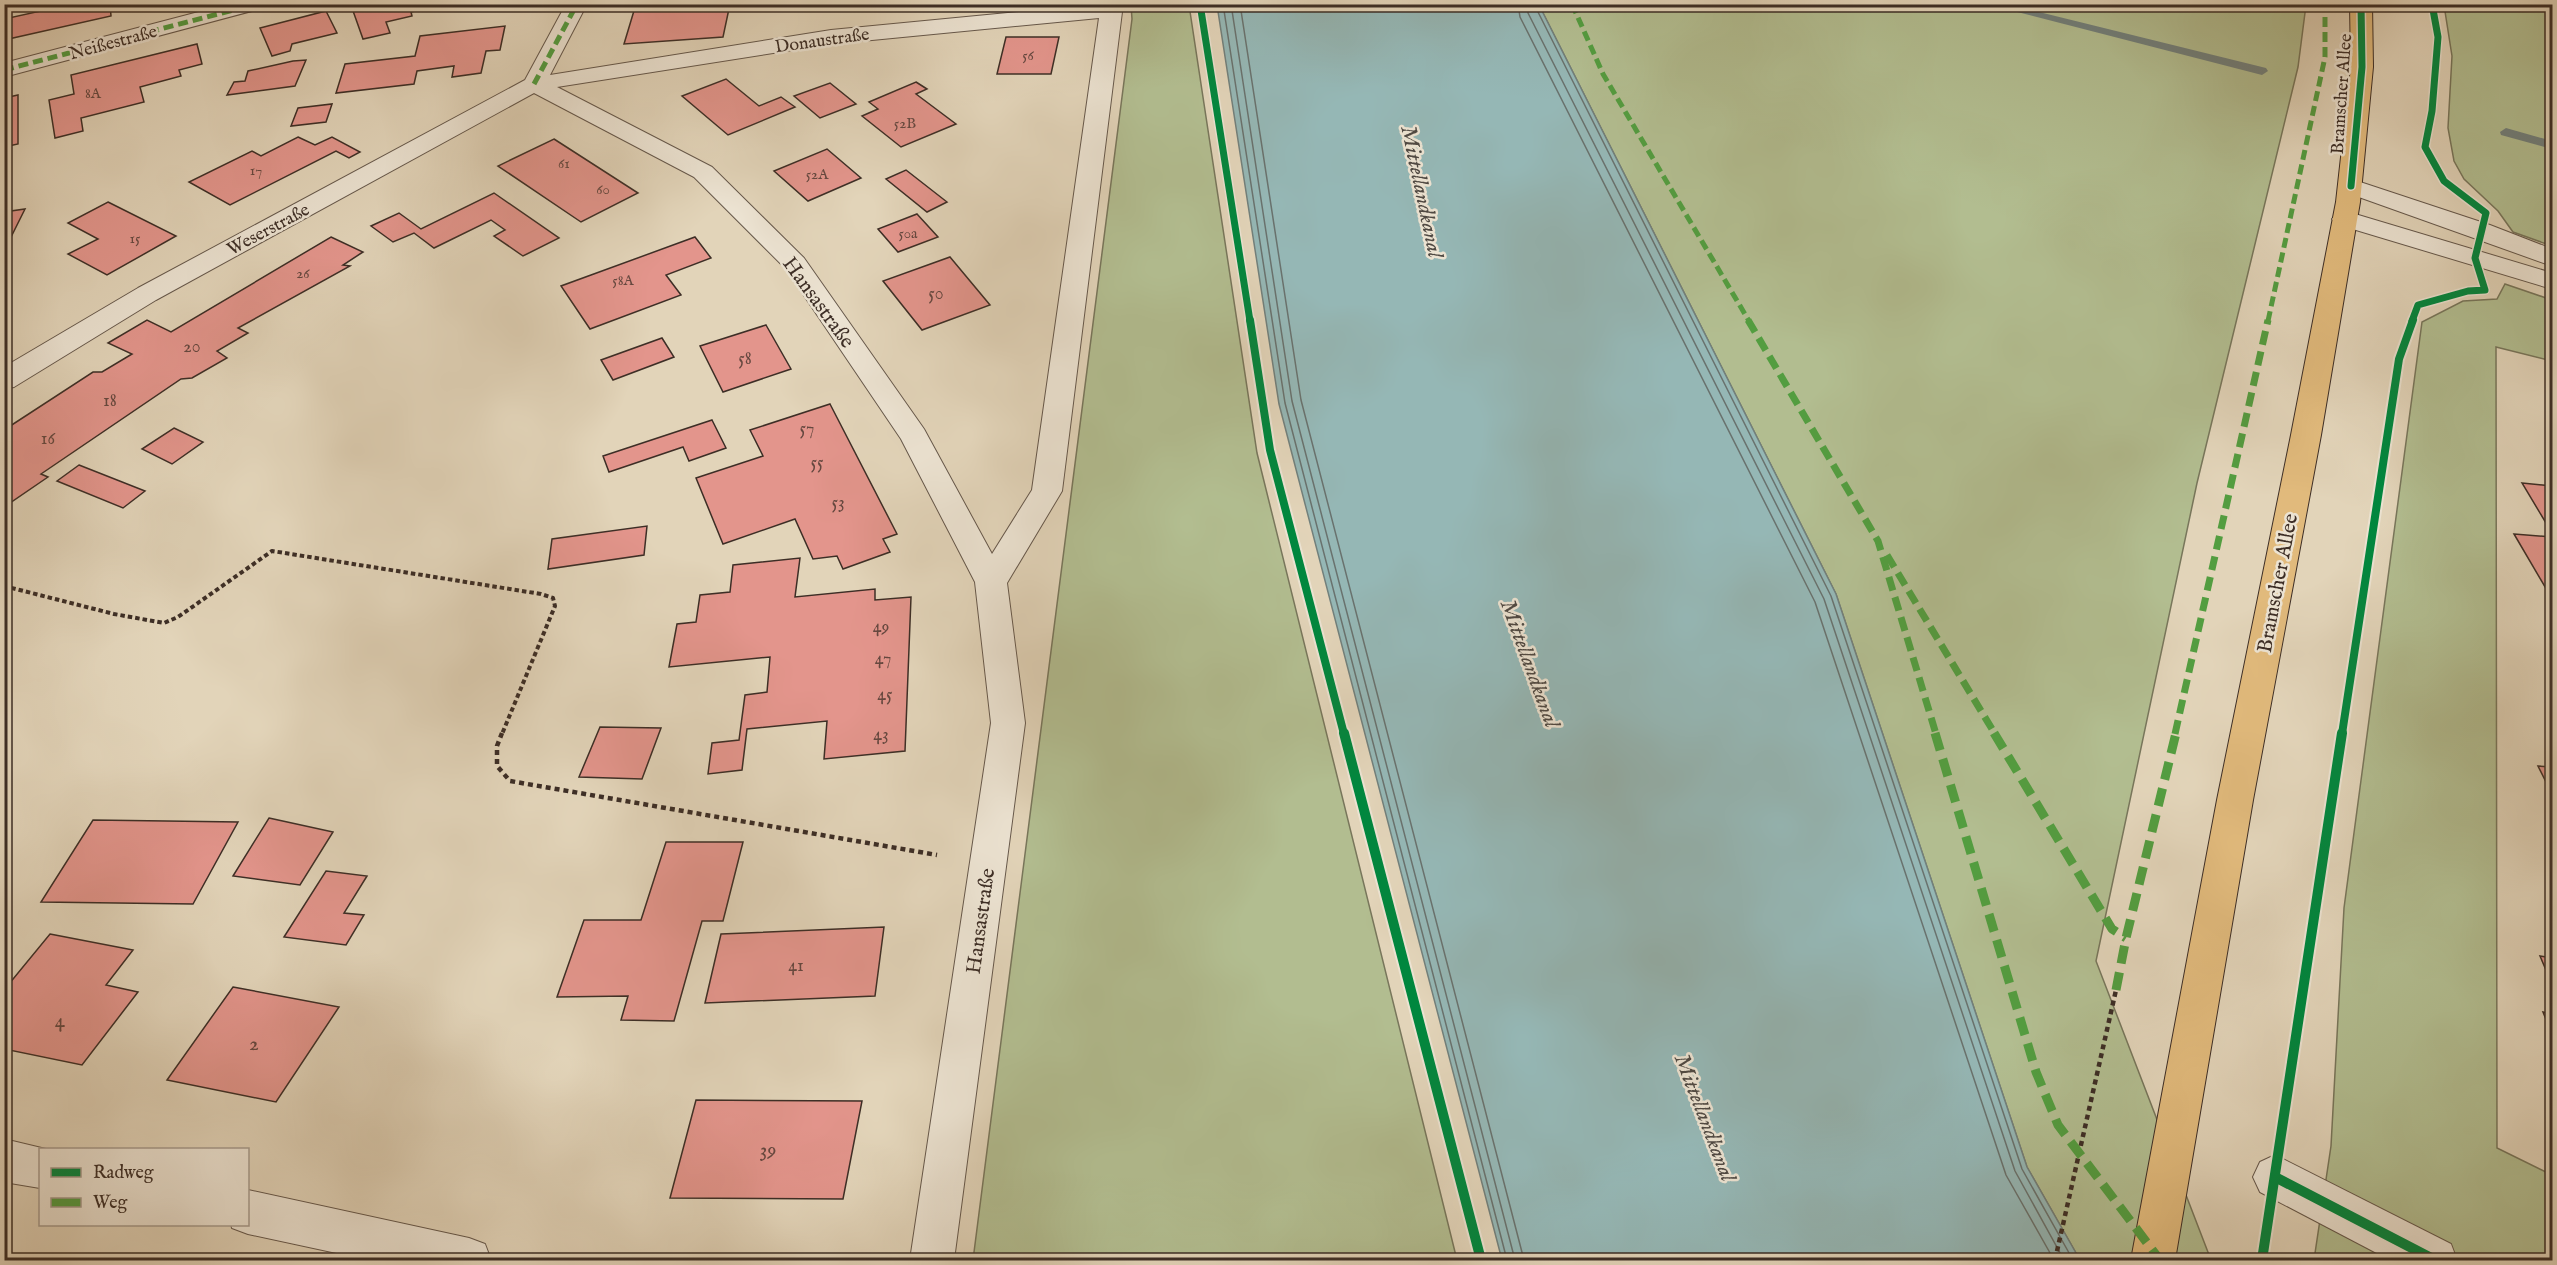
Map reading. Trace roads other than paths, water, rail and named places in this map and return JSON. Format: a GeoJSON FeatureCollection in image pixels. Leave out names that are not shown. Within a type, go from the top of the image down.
{"type":"FeatureCollection","features":[{"type":"Feature","properties":{"kind":"main road","name":"Bramscher Allee"},"geometry":{"type":"LineString","coordinates":[[2153,1260],[2235,800],[2306,435],[2351,186],[2362,67],[2361,4]]}},
{"type":"Feature","properties":{"kind":"street","name":"Neißestraße"},"geometry":{"type":"LineString","coordinates":[[4,70],[256,4]]}},
{"type":"Feature","properties":{"kind":"street"},"geometry":{"type":"LineString","coordinates":[[534,84],[577,4]]}},
{"type":"Feature","properties":{"kind":"street"},"geometry":{"type":"LineString","coordinates":[[991,582],[1047,491],[1112,7]]}},
{"type":"Feature","properties":{"kind":"street","name":"Donaustraße"},"geometry":{"type":"LineString","coordinates":[[534,84],[831,37],[1112,7]]}},
{"type":"Feature","properties":{"kind":"street","name":"Weserstraße"},"geometry":{"type":"LineString","coordinates":[[4,380],[147,294],[534,84]]}},
{"type":"Feature","properties":{"kind":"street","name":"Hansastraße"},"geometry":{"type":"LineString","coordinates":[[534,84],[704,172],[795,264],[914,436],[991,582],[1008,723],[932,1260]]}},
{"type":"Feature","properties":{"kind":"street"},"geometry":{"type":"LineString","coordinates":[[2351,186],[2451,219],[2553,258]]}},
{"type":"Feature","properties":{"kind":"street"},"geometry":{"type":"LineString","coordinates":[[2345,219],[2553,281]]}},
{"type":"Feature","properties":{"kind":"street"},"geometry":{"type":"LineString","coordinates":[[4,1160],[39,1167]]}},
{"type":"Feature","properties":{"kind":"street"},"geometry":{"type":"LineString","coordinates":[[2275,1177],[2435,1260]]}},
{"type":"Feature","properties":{"kind":"street"},"geometry":{"type":"LineString","coordinates":[[249,1212],[470,1260]]}},
{"type":"Feature","properties":{"kind":"water","name":"Mittellandkanal"},"geometry":{"type":"Polygon","coordinates":[[[1217,5],[1539,5],[1836,594],[2027,1167],[2080,1260],[1502,1260],[1279,404],[1217,5]]]}},
{"type":"Feature","properties":{"kind":"waterway"},"geometry":{"type":"LineString","coordinates":[[1991,4],[2262,71]]}},
{"type":"Feature","properties":{"kind":"waterway"},"geometry":{"type":"LineString","coordinates":[[2506,132],[2552,145]]}}]}
